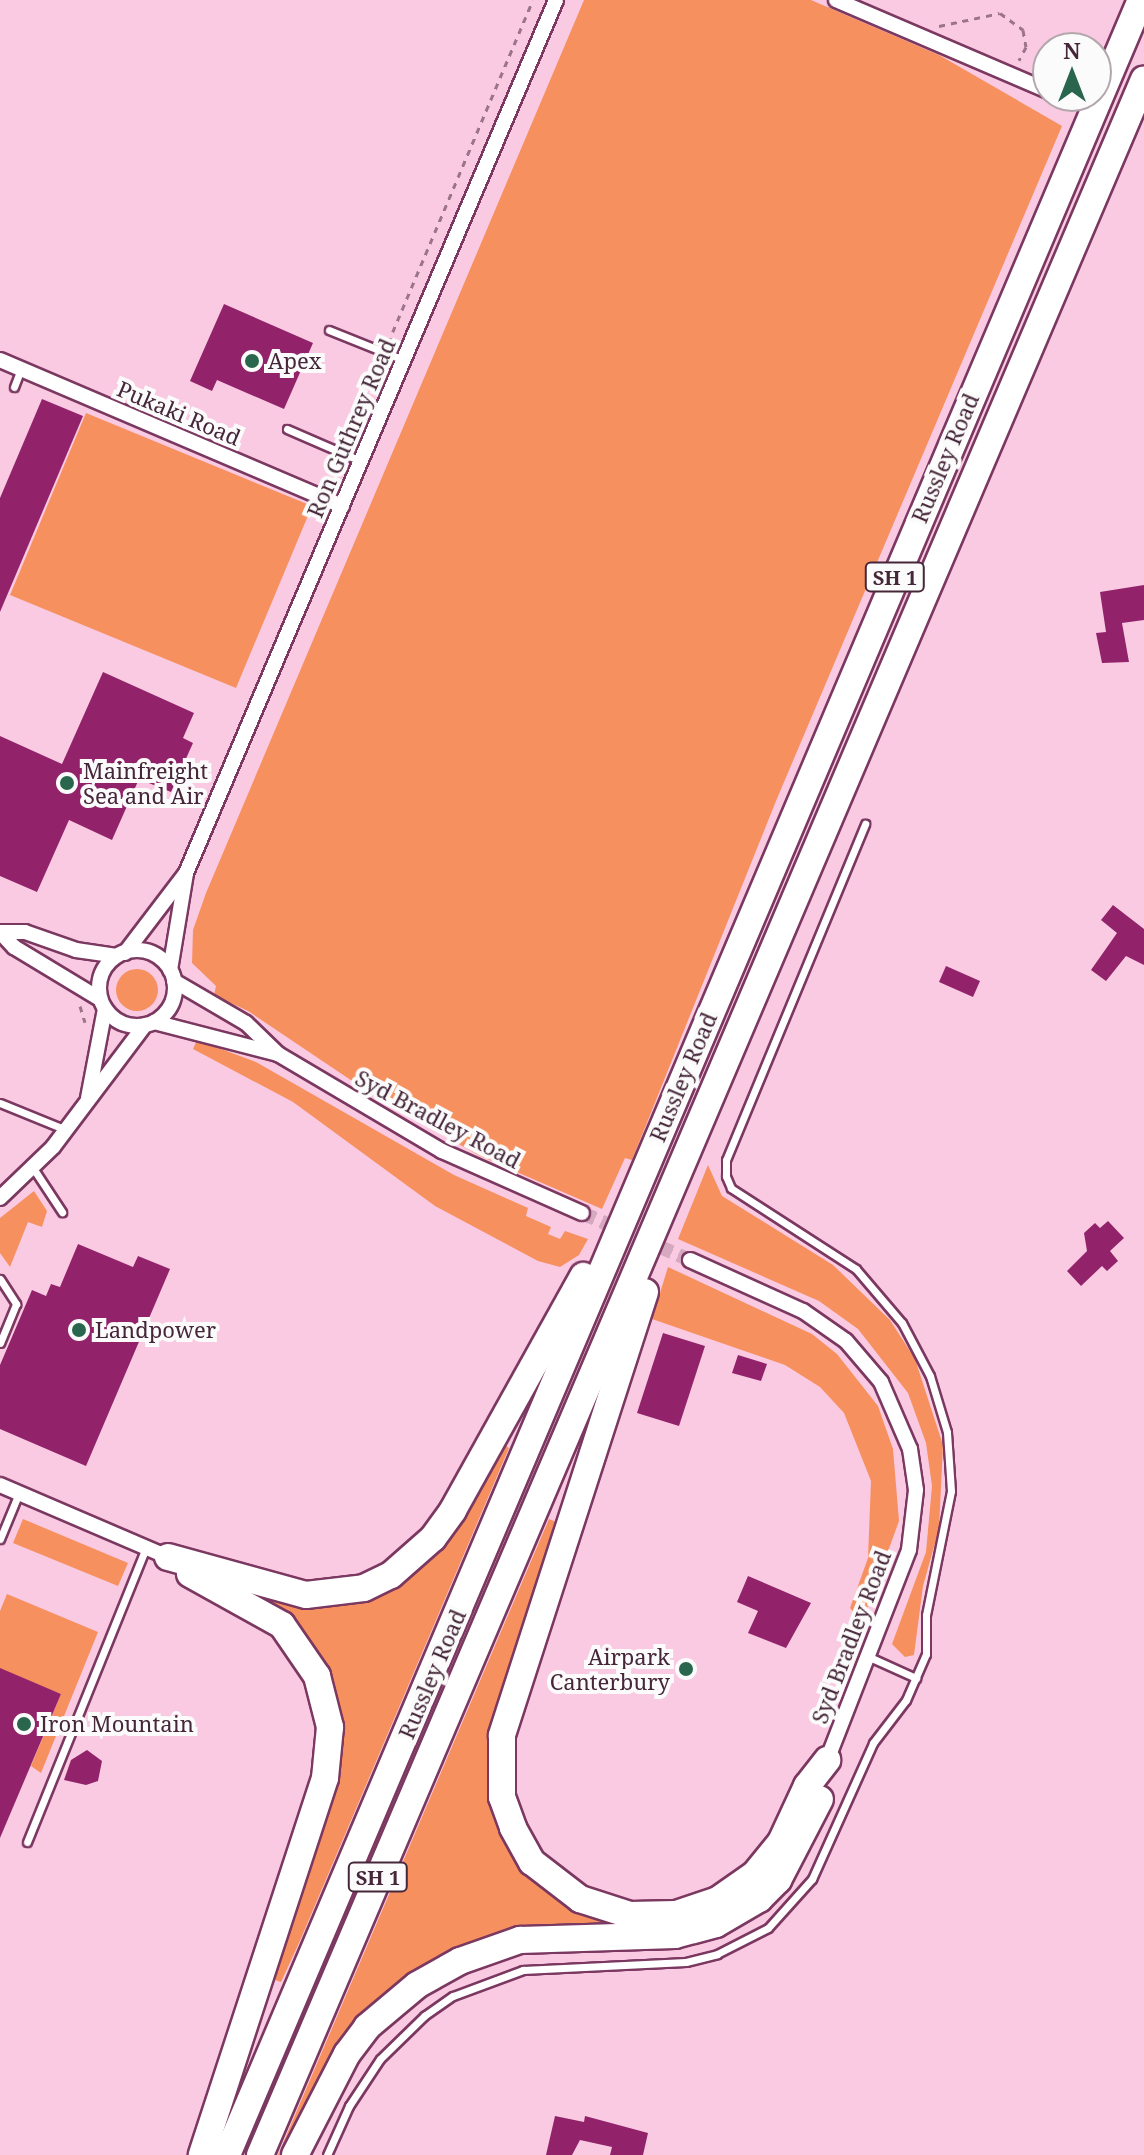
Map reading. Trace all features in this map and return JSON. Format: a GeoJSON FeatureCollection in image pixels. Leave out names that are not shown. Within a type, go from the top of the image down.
{"type":"FeatureCollection","features":[{"type":"Feature","properties":{"kind":"highway","name":"Russley Road"},"geometry":{"type":"LineString","coordinates":[[227,2155],[1140,0]]}},
{"type":"Feature","properties":{"kind":"highway","name":"Russley Road"},"geometry":{"type":"LineString","coordinates":[[260,2155],[667,1206],[1144,79]]}},
{"type":"Feature","properties":{"kind":"highway"},"geometry":{"type":"LineString","coordinates":[[157,1553],[306,1595],[364,1588],[413,1559],[453,1510],[497,1435],[663,1124]]}},
{"type":"Feature","properties":{"kind":"highway"},"geometry":{"type":"LineString","coordinates":[[667,1206],[644,1295],[512,1697],[502,1736],[502,1797],[532,1862],[553,1882],[604,1909],[630,1915],[676,1914],[718,1900],[755,1874],[781,1842],[807,1786],[827,1760]]}},
{"type":"Feature","properties":{"kind":"highway"},"geometry":{"type":"LineString","coordinates":[[157,1553],[282,1625],[317,1676],[330,1727],[325,1778],[202,2155]]}},
{"type":"Feature","properties":{"kind":"highway"},"geometry":{"type":"LineString","coordinates":[[295,2155],[331,2082],[367,2027],[417,1985],[460,1961],[546,1936],[675,1935],[716,1924],[759,1899],[778,1880],[805,1835],[823,1793],[827,1760]]}},
{"type":"Feature","properties":{"kind":"street","name":"Ron Guthrey Road"},"geometry":{"type":"LineString","coordinates":[[172,976],[186,873],[556,0]]}},
{"type":"Feature","properties":{"kind":"street"},"geometry":{"type":"LineString","coordinates":[[836,0],[1032,84]]}},
{"type":"Feature","properties":{"kind":"street","name":"Pukaki Road"},"geometry":{"type":"LineString","coordinates":[[0,360],[342,506]]}},
{"type":"Feature","properties":{"kind":"street","name":"Ron Guthrey Road"},"geometry":{"type":"LineString","coordinates":[[121,954],[186,873]]}},
{"type":"Feature","properties":{"kind":"street"},"geometry":{"type":"LineString","coordinates":[[0,932],[25,932],[76,950],[121,954],[146,952],[172,976],[172,1004],[150,1024],[33,1168],[0,1198]]}},
{"type":"Feature","properties":{"kind":"street"},"geometry":{"type":"LineString","coordinates":[[0,932],[14,947],[103,1004],[122,1023],[150,1024]]}},
{"type":"Feature","properties":{"kind":"street"},"geometry":{"type":"LineString","coordinates":[[88,1098],[103,1004],[104,969],[121,954]]}},
{"type":"Feature","properties":{"kind":"street","name":"Syd Bradley Road"},"geometry":{"type":"LineString","coordinates":[[172,976],[246,1023],[278,1054],[442,1151],[582,1213]]}},
{"type":"Feature","properties":{"kind":"street","name":"Syd Bradley Road"},"geometry":{"type":"LineString","coordinates":[[150,1024],[278,1054]]}},
{"type":"Feature","properties":{"kind":"street","name":"Syd Bradley Road"},"geometry":{"type":"LineString","coordinates":[[690,1260],[825,1324],[867,1363],[893,1403],[913,1470],[913,1530],[903,1570],[866,1656],[827,1760]]}},
{"type":"Feature","properties":{"kind":"street"},"geometry":{"type":"LineString","coordinates":[[0,1485],[157,1553]]}},
{"type":"Feature","properties":{"kind":"lane"},"geometry":{"type":"LineString","coordinates":[[329,330],[404,360]]}},
{"type":"Feature","properties":{"kind":"lane"},"geometry":{"type":"LineString","coordinates":[[14,387],[21,369]]}},
{"type":"Feature","properties":{"kind":"lane"},"geometry":{"type":"LineString","coordinates":[[287,429],[361,461]]}},
{"type":"Feature","properties":{"kind":"lane"},"geometry":{"type":"LineString","coordinates":[[327,2155],[349,2106],[380,2059],[424,2016],[453,1996],[523,1970],[686,1962],[730,1948],[768,1928],[812,1879],[873,1743],[916,1678],[926,1654],[926,1615],[951,1491],[947,1432],[930,1376],[902,1323],[856,1269],[731,1188],[726,1176],[726,1160],[865,824]]}},
{"type":"Feature","properties":{"kind":"lane"},"geometry":{"type":"LineString","coordinates":[[0,1103],[66,1130]]}},
{"type":"Feature","properties":{"kind":"lane"},"geometry":{"type":"LineString","coordinates":[[33,1168],[62,1212]]}},
{"type":"Feature","properties":{"kind":"lane"},"geometry":{"type":"LineString","coordinates":[[0,1279],[16,1304],[0,1343]]}},
{"type":"Feature","properties":{"kind":"lane"},"geometry":{"type":"LineString","coordinates":[[0,1539],[19,1493]]}},
{"type":"Feature","properties":{"kind":"lane"},"geometry":{"type":"LineString","coordinates":[[27,1842],[157,1553]]}},
{"type":"Feature","properties":{"kind":"lane"},"geometry":{"type":"LineString","coordinates":[[866,1656],[916,1678]]}},
{"type":"Feature","properties":{"kind":"path"},"geometry":{"type":"LineString","coordinates":[[341,453],[533,0]]}},
{"type":"Feature","properties":{"kind":"path"},"geometry":{"type":"LineString","coordinates":[[904,29],[1000,13],[1023,30],[1026,47],[1022,57],[996,68]]}},
{"type":"Feature","properties":{"kind":"shaded area"},"geometry":{"type":"Polygon","coordinates":[[[584,0],[811,0],[939,55],[1032,109],[1032,112],[1038,112],[1062,126],[776,801],[632,1160],[625,1158],[602,1209],[480,1156],[379,1099],[248,1011],[214,995],[216,986],[192,963],[193,930],[584,0]]]}},
{"type":"Feature","properties":{"kind":"shaded area"},"geometry":{"type":"Polygon","coordinates":[[[86,413],[312,506],[236,688],[10,595],[86,413]]]}},
{"type":"Feature","properties":{"kind":"shaded area"},"geometry":{"type":"Polygon","coordinates":[[[137,969],[152,975],[158,990],[152,1005],[137,1011],[122,1005],[116,990],[122,975],[137,969]]]}},
{"type":"Feature","properties":{"kind":"shaded area"},"geometry":{"type":"Polygon","coordinates":[[[197,1040],[256,1062],[454,1175],[528,1208],[526,1216],[551,1227],[548,1234],[560,1239],[565,1231],[588,1239],[579,1255],[560,1267],[538,1261],[435,1206],[293,1102],[193,1049],[197,1040]]]}},
{"type":"Feature","properties":{"kind":"shaded area"},"geometry":{"type":"Polygon","coordinates":[[[708,1165],[722,1196],[833,1265],[890,1320],[915,1359],[943,1445],[939,1529],[923,1586],[914,1655],[905,1657],[892,1644],[926,1552],[932,1486],[926,1443],[908,1393],[858,1329],[819,1301],[678,1239],[708,1165]]]}},
{"type":"Feature","properties":{"kind":"shaded area"},"geometry":{"type":"Polygon","coordinates":[[[34,1191],[47,1211],[42,1227],[28,1222],[10,1267],[0,1253],[0,1218],[34,1191]]]}},
{"type":"Feature","properties":{"kind":"shaded area"},"geometry":{"type":"Polygon","coordinates":[[[668,1267],[812,1334],[837,1354],[878,1406],[893,1449],[899,1521],[865,1615],[858,1617],[850,1608],[868,1558],[871,1481],[844,1413],[820,1387],[785,1365],[652,1319],[668,1267]]]}},
{"type":"Feature","properties":{"kind":"shaded area"},"geometry":{"type":"Polygon","coordinates":[[[502,1443],[509,1448],[299,1943],[281,1982],[269,1978],[336,1710],[264,1604],[266,1598],[310,1605],[372,1595],[502,1443]]]}},
{"type":"Feature","properties":{"kind":"shaded area"},"geometry":{"type":"Polygon","coordinates":[[[23,1519],[128,1563],[118,1586],[13,1543],[23,1519]]]}},
{"type":"Feature","properties":{"kind":"shaded area"},"geometry":{"type":"Polygon","coordinates":[[[549,1519],[559,1523],[503,1694],[512,1851],[544,1889],[601,1919],[600,1928],[517,1930],[419,1972],[285,2155],[278,2155],[549,1519]]]}},
{"type":"Feature","properties":{"kind":"shaded area"},"geometry":{"type":"Polygon","coordinates":[[[7,1594],[98,1632],[41,1773],[31,1766],[61,1694],[0,1670],[0,1611],[7,1594]]]}},
{"type":"Feature","properties":{"kind":"building","name":"Apex"},"geometry":{"type":"Polygon","coordinates":[[[224,304],[313,343],[284,409],[217,380],[212,391],[190,381],[224,304]]]}},
{"type":"Feature","properties":{"kind":"building"},"geometry":{"type":"Polygon","coordinates":[[[42,399],[83,416],[0,612],[0,498],[42,399]]]}},
{"type":"Feature","properties":{"kind":"building"},"geometry":{"type":"Polygon","coordinates":[[[1144,585],[1144,620],[1122,623],[1129,662],[1102,663],[1096,633],[1106,632],[1100,592],[1144,585]]]}},
{"type":"Feature","properties":{"kind":"building","name":"Mainfreight Sea and Air"},"geometry":{"type":"Polygon","coordinates":[[[103,672],[194,713],[183,738],[193,743],[171,792],[139,779],[112,840],[69,820],[37,892],[0,876],[0,736],[62,764],[103,672]]]}},
{"type":"Feature","properties":{"kind":"building"},"geometry":{"type":"Polygon","coordinates":[[[1113,905],[1144,929],[1144,965],[1126,956],[1106,981],[1091,970],[1117,933],[1101,920],[1113,905]]]}},
{"type":"Feature","properties":{"kind":"building"},"geometry":{"type":"Polygon","coordinates":[[[946,966],[980,981],[973,997],[939,982],[946,966]]]}},
{"type":"Feature","properties":{"kind":"building"},"geometry":{"type":"Polygon","coordinates":[[[1108,1221],[1124,1238],[1110,1251],[1118,1261],[1107,1271],[1102,1266],[1081,1286],[1067,1271],[1087,1251],[1084,1233],[1095,1223],[1100,1228],[1108,1221]]]}},
{"type":"Feature","properties":{"kind":"building","name":"Landpower"},"geometry":{"type":"Polygon","coordinates":[[[78,1244],[133,1267],[138,1256],[170,1269],[86,1466],[0,1429],[0,1365],[32,1290],[46,1296],[51,1284],[60,1287],[78,1244]]]}},
{"type":"Feature","properties":{"kind":"building"},"geometry":{"type":"Polygon","coordinates":[[[663,1333],[705,1346],[679,1426],[637,1413],[663,1333]]]}},
{"type":"Feature","properties":{"kind":"building"},"geometry":{"type":"Polygon","coordinates":[[[738,1355],[767,1364],[761,1381],[732,1373],[738,1355]]]}},
{"type":"Feature","properties":{"kind":"building"},"geometry":{"type":"Polygon","coordinates":[[[748,1576],[811,1603],[786,1648],[748,1633],[758,1611],[737,1602],[748,1576]]]}},
{"type":"Feature","properties":{"kind":"building","name":"Iron Mountain"},"geometry":{"type":"Polygon","coordinates":[[[0,1668],[61,1694],[0,1838],[0,1668]]]}},
{"type":"Feature","properties":{"kind":"building"},"geometry":{"type":"Polygon","coordinates":[[[87,1750],[102,1761],[98,1781],[86,1785],[64,1780],[71,1760],[87,1750]]]}},
{"type":"Feature","properties":{"kind":"building"},"geometry":{"type":"Polygon","coordinates":[[[555,2116],[584,2122],[585,2116],[648,2133],[643,2155],[610,2155],[612,2147],[580,2140],[572,2155],[546,2155],[555,2116]]]}},
{"type":"Feature","properties":{"kind":"tunnel"},"geometry":{"type":"LineString","coordinates":[[582,1213],[690,1260]]}},
{"type":"Feature","properties":{"kind":"place","name":"Apex"},"geometry":{"type":"Point","coordinates":[252,361]}},
{"type":"Feature","properties":{"kind":"place","name":"Mainfreight Sea and Air"},"geometry":{"type":"Point","coordinates":[67,783]}},
{"type":"Feature","properties":{"kind":"place","name":"Landpower"},"geometry":{"type":"Point","coordinates":[79,1330]}},
{"type":"Feature","properties":{"kind":"place","name":"Airpark Canterbury"},"geometry":{"type":"Point","coordinates":[686,1669]}},
{"type":"Feature","properties":{"kind":"place","name":"Iron Mountain"},"geometry":{"type":"Point","coordinates":[24,1724]}}]}
